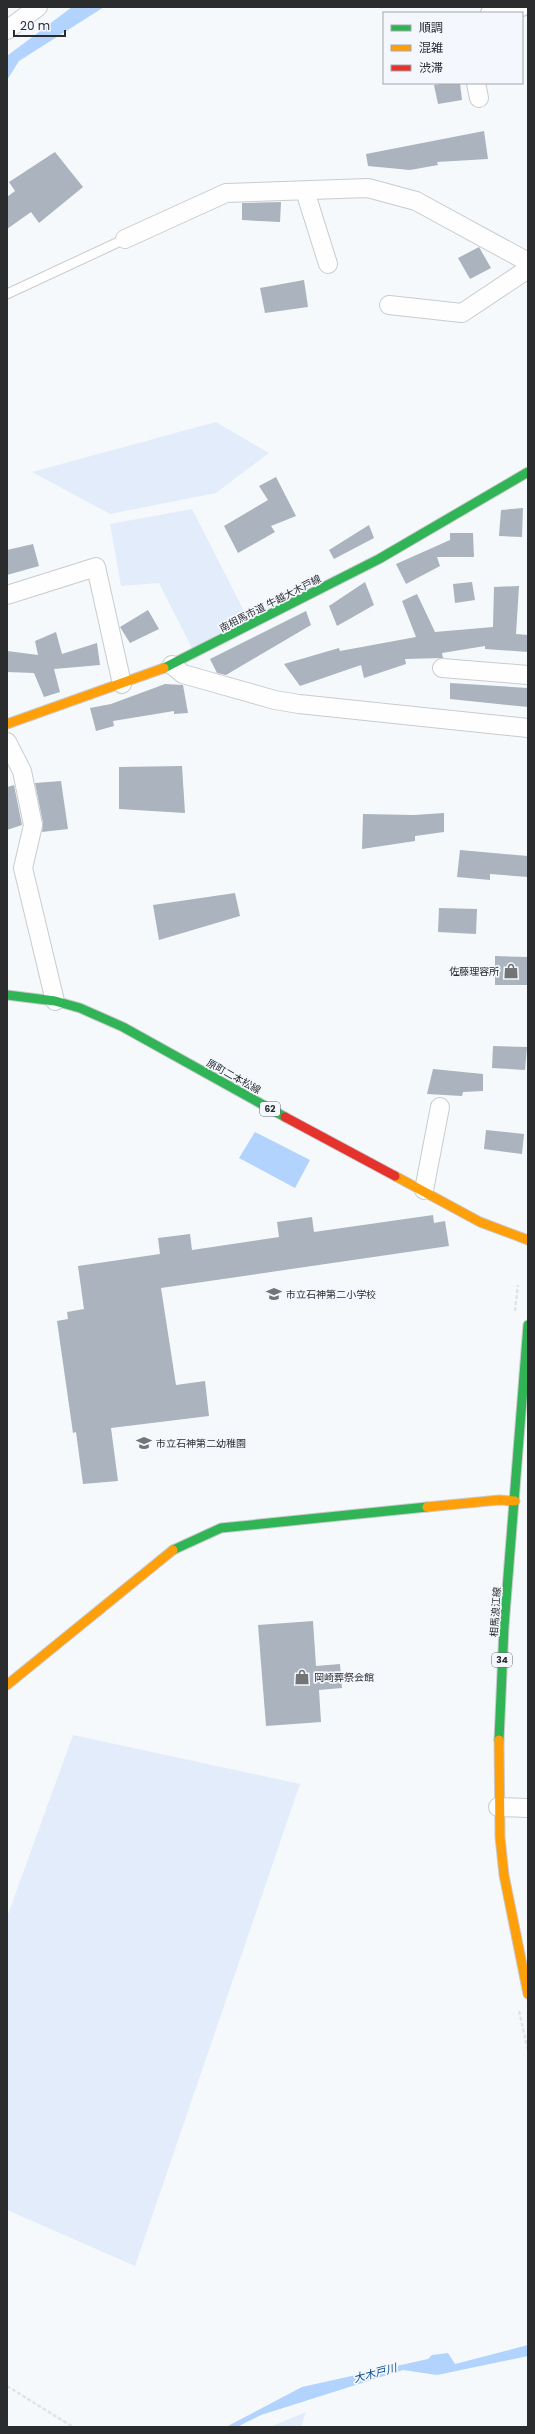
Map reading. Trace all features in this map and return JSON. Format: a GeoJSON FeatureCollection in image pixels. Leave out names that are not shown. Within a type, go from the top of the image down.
{"type":"FeatureCollection","features":[{"type":"Feature","properties":{"kind":"main road","name":"南相馬市道 牛越大木戸線"},"geometry":{"type":"LineString","coordinates":[[7,724],[172,665],[379,559],[528,472]]}},
{"type":"Feature","properties":{"kind":"main road","name":"原町二本松線"},"geometry":{"type":"LineString","coordinates":[[7,995],[55,1001],[80,1008],[123,1027],[362,1160],[424,1190],[436,1199],[480,1222],[528,1240]]}},
{"type":"Feature","properties":{"kind":"main road","name":"相馬浪江線"},"geometry":{"type":"LineString","coordinates":[[528,1325],[504,1627],[498,1759],[498,1807],[504,1875],[528,1994]]}},
{"type":"Feature","properties":{"kind":"main road"},"geometry":{"type":"LineString","coordinates":[[10,1677],[170,1551],[221,1528],[499,1500],[515,1501]]}},
{"type":"Feature","properties":{"kind":"street"},"geometry":{"type":"LineString","coordinates":[[7,30],[38,7]]}},
{"type":"Feature","properties":{"kind":"street"},"geometry":{"type":"LineString","coordinates":[[495,12],[522,7]]}},
{"type":"Feature","properties":{"kind":"street"},"geometry":{"type":"LineString","coordinates":[[125,239],[226,193],[368,188],[416,201],[528,262]]}},
{"type":"Feature","properties":{"kind":"street"},"geometry":{"type":"LineString","coordinates":[[305,191],[328,264]]}},
{"type":"Feature","properties":{"kind":"street"},"geometry":{"type":"LineString","coordinates":[[389,305],[462,313],[528,269]]}},
{"type":"Feature","properties":{"kind":"street"},"geometry":{"type":"LineString","coordinates":[[7,594],[96,568],[122,684]]}},
{"type":"Feature","properties":{"kind":"street"},"geometry":{"type":"LineString","coordinates":[[172,665],[183,674],[275,700],[528,728]]}},
{"type":"Feature","properties":{"kind":"street"},"geometry":{"type":"LineString","coordinates":[[442,668],[528,675]]}},
{"type":"Feature","properties":{"kind":"street"},"geometry":{"type":"LineString","coordinates":[[7,742],[22,771],[33,825],[23,868],[55,1001]]}},
{"type":"Feature","properties":{"kind":"street"},"geometry":{"type":"LineString","coordinates":[[424,1190],[440,1107]]}},
{"type":"Feature","properties":{"kind":"street"},"geometry":{"type":"LineString","coordinates":[[498,1807],[528,1808]]}},
{"type":"Feature","properties":{"kind":"lane"},"geometry":{"type":"LineString","coordinates":[[7,294],[125,239]]}},
{"type":"Feature","properties":{"kind":"path"},"geometry":{"type":"LineString","coordinates":[[520,2016],[528,2051]]}},
{"type":"Feature","properties":{"kind":"path"},"geometry":{"type":"LineString","coordinates":[[7,2386],[74,2427]]}},
{"type":"Feature","properties":{"kind":"shaded area"},"geometry":{"type":"Polygon","coordinates":[[[216,422],[269,453],[216,493],[110,514],[32,472],[216,422]]]}},
{"type":"Feature","properties":{"kind":"shaded area"},"geometry":{"type":"Polygon","coordinates":[[[192,509],[248,619],[192,648],[159,583],[121,586],[110,524],[192,509]]]}},
{"type":"Feature","properties":{"kind":"shaded area"},"geometry":{"type":"Polygon","coordinates":[[[73,1735],[300,1784],[135,2266],[7,2210],[7,1917],[73,1735]]]}},
{"type":"Feature","properties":{"kind":"shaded area"},"geometry":{"type":"Polygon","coordinates":[[[306,2412],[301,2427],[270,2427],[306,2412]]]}},
{"type":"Feature","properties":{"kind":"water"},"geometry":{"type":"Polygon","coordinates":[[[72,7],[104,7],[19,61],[7,80],[7,56],[72,7]]]}},
{"type":"Feature","properties":{"kind":"water"},"geometry":{"type":"Polygon","coordinates":[[[255,1132],[310,1160],[295,1188],[239,1158],[255,1132]]]}},
{"type":"Feature","properties":{"kind":"water","name":"大木戸川"},"geometry":{"type":"Polygon","coordinates":[[[528,2345],[528,2356],[437,2375],[403,2370],[261,2415],[237,2427],[226,2427],[302,2387],[428,2359],[432,2355],[448,2353],[455,2364],[528,2345]]]}},
{"type":"Feature","properties":{"kind":"building"},"geometry":{"type":"Polygon","coordinates":[[[460,84],[462,100],[438,104],[434,85],[460,84]]]}},
{"type":"Feature","properties":{"kind":"building"},"geometry":{"type":"Polygon","coordinates":[[[484,131],[488,159],[437,162],[438,165],[410,170],[368,166],[366,154],[484,131]]]}},
{"type":"Feature","properties":{"kind":"building"},"geometry":{"type":"Polygon","coordinates":[[[55,152],[83,187],[39,223],[31,212],[7,229],[7,197],[15,191],[9,182],[55,152]]]}},
{"type":"Feature","properties":{"kind":"building"},"geometry":{"type":"Polygon","coordinates":[[[281,202],[280,222],[242,220],[242,203],[281,202]]]}},
{"type":"Feature","properties":{"kind":"building"},"geometry":{"type":"Polygon","coordinates":[[[479,247],[491,268],[470,279],[458,258],[479,247]]]}},
{"type":"Feature","properties":{"kind":"building"},"geometry":{"type":"Polygon","coordinates":[[[304,280],[308,307],[265,313],[260,288],[304,280]]]}},
{"type":"Feature","properties":{"kind":"building"},"geometry":{"type":"Polygon","coordinates":[[[276,477],[296,516],[271,526],[275,532],[238,553],[224,526],[268,500],[259,486],[276,477]]]}},
{"type":"Feature","properties":{"kind":"building"},"geometry":{"type":"Polygon","coordinates":[[[523,508],[522,537],[499,536],[501,510],[523,508]]]}},
{"type":"Feature","properties":{"kind":"building"},"geometry":{"type":"Polygon","coordinates":[[[369,525],[374,538],[334,559],[329,550],[369,525]]]}},
{"type":"Feature","properties":{"kind":"building"},"geometry":{"type":"Polygon","coordinates":[[[450,533],[473,533],[474,557],[437,557],[440,566],[406,584],[396,564],[450,540],[450,533]]]}},
{"type":"Feature","properties":{"kind":"building"},"geometry":{"type":"Polygon","coordinates":[[[33,544],[39,566],[7,575],[7,550],[33,544]]]}},
{"type":"Feature","properties":{"kind":"building"},"geometry":{"type":"Polygon","coordinates":[[[365,582],[374,605],[337,626],[329,606],[365,582]]]}},
{"type":"Feature","properties":{"kind":"building"},"geometry":{"type":"Polygon","coordinates":[[[472,582],[475,600],[455,603],[453,584],[472,582]]]}},
{"type":"Feature","properties":{"kind":"building"},"geometry":{"type":"Polygon","coordinates":[[[519,586],[516,634],[528,635],[528,652],[485,649],[485,646],[442,653],[443,658],[405,659],[406,664],[364,678],[361,665],[300,686],[284,664],[339,648],[340,651],[416,637],[402,601],[417,594],[435,632],[493,627],[494,587],[519,586]]]}},
{"type":"Feature","properties":{"kind":"building"},"geometry":{"type":"Polygon","coordinates":[[[148,610],[159,629],[130,643],[120,627],[148,610]]]}},
{"type":"Feature","properties":{"kind":"building"},"geometry":{"type":"Polygon","coordinates":[[[306,611],[311,625],[226,675],[217,673],[210,659],[306,611]]]}},
{"type":"Feature","properties":{"kind":"building"},"geometry":{"type":"Polygon","coordinates":[[[56,632],[62,654],[97,643],[100,665],[54,669],[60,692],[44,697],[34,673],[7,672],[7,651],[38,655],[35,641],[56,632]]]}},
{"type":"Feature","properties":{"kind":"building"},"geometry":{"type":"Polygon","coordinates":[[[450,683],[528,688],[528,707],[450,699],[450,683]]]}},
{"type":"Feature","properties":{"kind":"building"},"geometry":{"type":"Polygon","coordinates":[[[165,684],[183,685],[188,713],[174,714],[174,711],[113,721],[114,726],[96,731],[90,708],[111,704],[165,684]]]}},
{"type":"Feature","properties":{"kind":"building"},"geometry":{"type":"Polygon","coordinates":[[[182,766],[185,813],[119,809],[119,767],[182,766]]]}},
{"type":"Feature","properties":{"kind":"building"},"geometry":{"type":"Polygon","coordinates":[[[61,781],[68,829],[42,832],[43,823],[35,783],[61,781]]]}},
{"type":"Feature","properties":{"kind":"building"},"geometry":{"type":"Polygon","coordinates":[[[14,785],[22,825],[7,830],[7,787],[14,785]]]}},
{"type":"Feature","properties":{"kind":"building"},"geometry":{"type":"Polygon","coordinates":[[[444,813],[444,832],[415,836],[415,841],[362,849],[363,814],[414,815],[444,813]]]}},
{"type":"Feature","properties":{"kind":"building"},"geometry":{"type":"Polygon","coordinates":[[[460,850],[528,856],[528,877],[490,874],[490,880],[457,877],[460,850]]]}},
{"type":"Feature","properties":{"kind":"building"},"geometry":{"type":"Polygon","coordinates":[[[235,893],[240,916],[159,940],[153,905],[235,893]]]}},
{"type":"Feature","properties":{"kind":"building"},"geometry":{"type":"Polygon","coordinates":[[[439,908],[477,909],[476,934],[438,932],[439,908]]]}},
{"type":"Feature","properties":{"kind":"building","name":"佐藤理容所"},"geometry":{"type":"Polygon","coordinates":[[[495,956],[528,957],[528,985],[495,985],[495,956]]]}},
{"type":"Feature","properties":{"kind":"building"},"geometry":{"type":"Polygon","coordinates":[[[493,1046],[527,1047],[525,1070],[492,1068],[493,1046]]]}},
{"type":"Feature","properties":{"kind":"building"},"geometry":{"type":"Polygon","coordinates":[[[433,1069],[483,1074],[483,1091],[463,1092],[462,1096],[427,1094],[433,1069]]]}},
{"type":"Feature","properties":{"kind":"building"},"geometry":{"type":"Polygon","coordinates":[[[486,1130],[524,1134],[522,1154],[484,1149],[486,1130]]]}},
{"type":"Feature","properties":{"kind":"building"},"geometry":{"type":"Polygon","coordinates":[[[433,1215],[434,1223],[445,1221],[449,1246],[161,1288],[176,1385],[205,1381],[209,1416],[111,1428],[118,1481],[83,1484],[76,1432],[73,1433],[57,1321],[68,1319],[67,1312],[84,1309],[78,1266],[160,1254],[158,1238],[190,1234],[192,1250],[279,1237],[277,1222],[312,1217],[314,1232],[433,1215]]]}},
{"type":"Feature","properties":{"kind":"building","name":"岡崎葬祭会館"},"geometry":{"type":"Polygon","coordinates":[[[313,1621],[316,1666],[340,1664],[342,1688],[319,1690],[321,1722],[266,1726],[258,1625],[313,1621]]]}},
{"type":"Feature","properties":{"kind":"traffic: fast"},"geometry":{"type":"LineString","coordinates":[[164,668],[379,559],[528,472]]}},
{"type":"Feature","properties":{"kind":"traffic: fast"},"geometry":{"type":"LineString","coordinates":[[7,995],[55,1001],[80,1008],[123,1027],[285,1117]]}},
{"type":"Feature","properties":{"kind":"traffic: fast"},"geometry":{"type":"LineString","coordinates":[[499,1740],[504,1627],[528,1325]]}},
{"type":"Feature","properties":{"kind":"traffic: fast"},"geometry":{"type":"LineString","coordinates":[[173,1550],[221,1528],[427,1507]]}},
{"type":"Feature","properties":{"kind":"traffic: slow"},"geometry":{"type":"LineString","coordinates":[[7,724],[164,668]]}},
{"type":"Feature","properties":{"kind":"traffic: slow"},"geometry":{"type":"LineString","coordinates":[[395,1176],[480,1222],[528,1240]]}},
{"type":"Feature","properties":{"kind":"traffic: slow"},"geometry":{"type":"LineString","coordinates":[[427,1507],[499,1500],[515,1501]]}},
{"type":"Feature","properties":{"kind":"traffic: slow"},"geometry":{"type":"LineString","coordinates":[[7,1685],[173,1550]]}},
{"type":"Feature","properties":{"kind":"traffic: slow"},"geometry":{"type":"LineString","coordinates":[[499,1740],[500,1837],[504,1875],[528,1994]]}},
{"type":"Feature","properties":{"kind":"traffic: jam"},"geometry":{"type":"LineString","coordinates":[[285,1117],[395,1176]]}},
{"type":"Feature","properties":{"kind":"place","name":"佐藤理容所"},"geometry":{"type":"Point","coordinates":[511,971]}},
{"type":"Feature","properties":{"kind":"place","name":"市立石神第二小学校"},"geometry":{"type":"Point","coordinates":[274,1294]}},
{"type":"Feature","properties":{"kind":"place","name":"市立石神第二幼稚園"},"geometry":{"type":"Point","coordinates":[144,1443]}},
{"type":"Feature","properties":{"kind":"place","name":"岡崎葬祭会館"},"geometry":{"type":"Point","coordinates":[302,1677]}}]}
